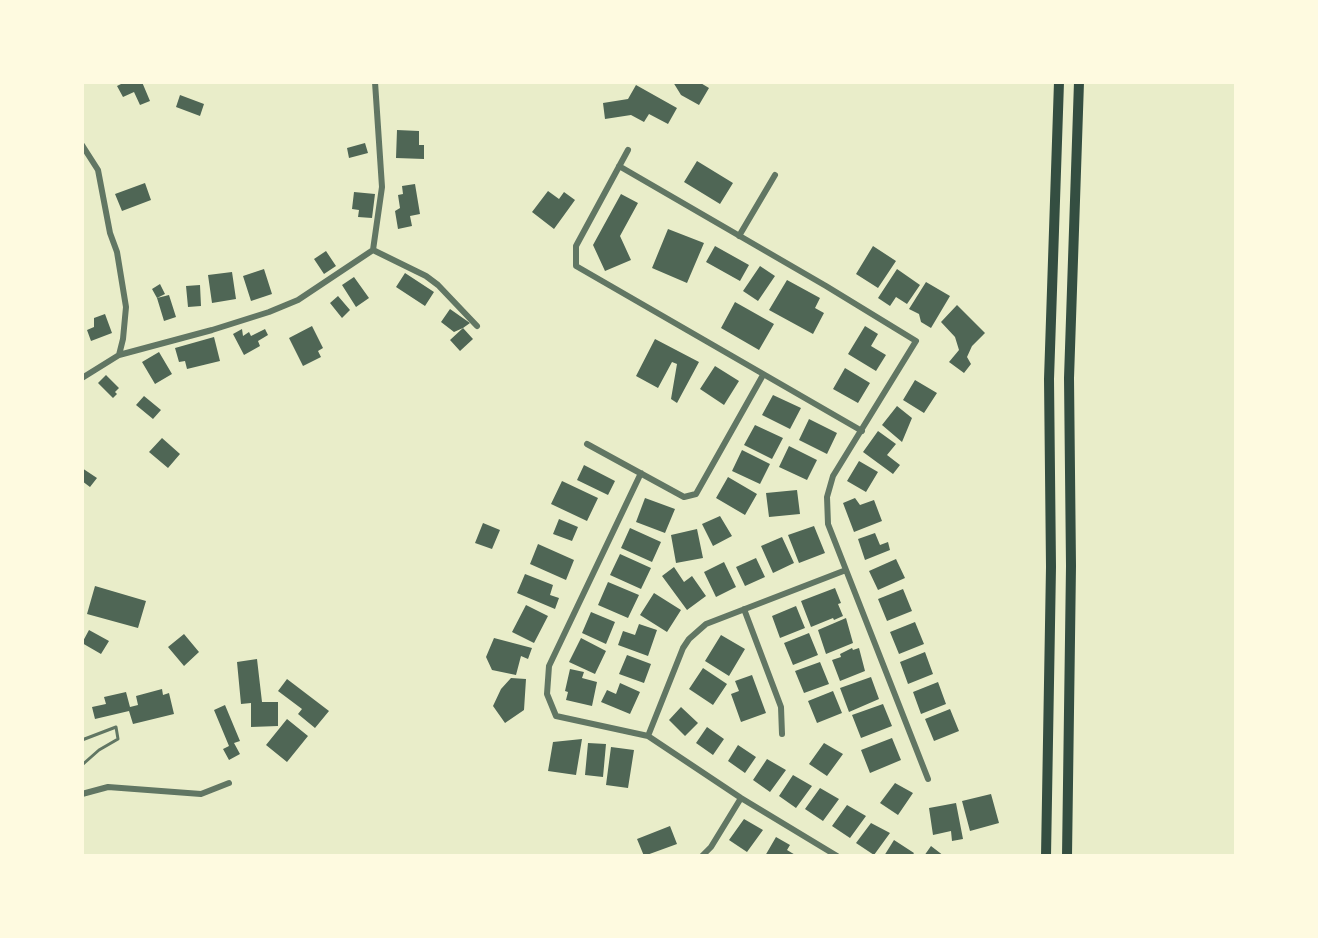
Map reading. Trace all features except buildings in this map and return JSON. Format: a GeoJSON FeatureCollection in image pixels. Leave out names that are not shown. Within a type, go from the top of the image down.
{"type":"FeatureCollection","features":[{"type":"Feature","properties":{"kind":"main road"},"geometry":{"type":"LineString","coordinates":[[1046,855],[1051,567],[1049,379],[1059,82]]}},
{"type":"Feature","properties":{"kind":"main road"},"geometry":{"type":"LineString","coordinates":[[1067,855],[1071,566],[1070,367],[1079,82]]}},
{"type":"Feature","properties":{"kind":"street"},"geometry":{"type":"LineString","coordinates":[[82,378],[119,355],[212,330],[269,312],[297,300],[373,250],[382,187],[375,82]]}},
{"type":"Feature","properties":{"kind":"street"},"geometry":{"type":"LineString","coordinates":[[82,145],[98,170],[110,233],[117,252],[126,308],[119,355]]}},
{"type":"Feature","properties":{"kind":"street"},"geometry":{"type":"LineString","coordinates":[[628,150],[576,246],[576,266],[862,431]]}},
{"type":"Feature","properties":{"kind":"street"},"geometry":{"type":"LineString","coordinates":[[619,166],[916,341],[833,476],[827,497],[828,524],[928,779]]}},
{"type":"Feature","properties":{"kind":"street"},"geometry":{"type":"LineString","coordinates":[[739,236],[775,175]]}},
{"type":"Feature","properties":{"kind":"street"},"geometry":{"type":"LineString","coordinates":[[373,250],[426,276],[438,285],[477,326]]}},
{"type":"Feature","properties":{"kind":"street"},"geometry":{"type":"LineString","coordinates":[[587,444],[684,497],[696,494],[763,375]]}},
{"type":"Feature","properties":{"kind":"street"},"geometry":{"type":"LineString","coordinates":[[641,473],[549,666],[547,694],[556,716],[648,736],[741,798],[837,855]]}},
{"type":"Feature","properties":{"kind":"street"},"geometry":{"type":"LineString","coordinates":[[648,736],[683,648],[689,639],[706,624],[846,570]]}},
{"type":"Feature","properties":{"kind":"street"},"geometry":{"type":"LineString","coordinates":[[744,609],[781,707],[782,734]]}},
{"type":"Feature","properties":{"kind":"street"},"geometry":{"type":"LineString","coordinates":[[82,794],[108,787],[201,794],[229,783]]}},
{"type":"Feature","properties":{"kind":"street"},"geometry":{"type":"LineString","coordinates":[[702,855],[711,847],[741,798]]}},
{"type":"Feature","properties":{"kind":"lane"},"geometry":{"type":"LineString","coordinates":[[82,740],[116,727],[118,739],[99,750],[82,765]]}}]}
